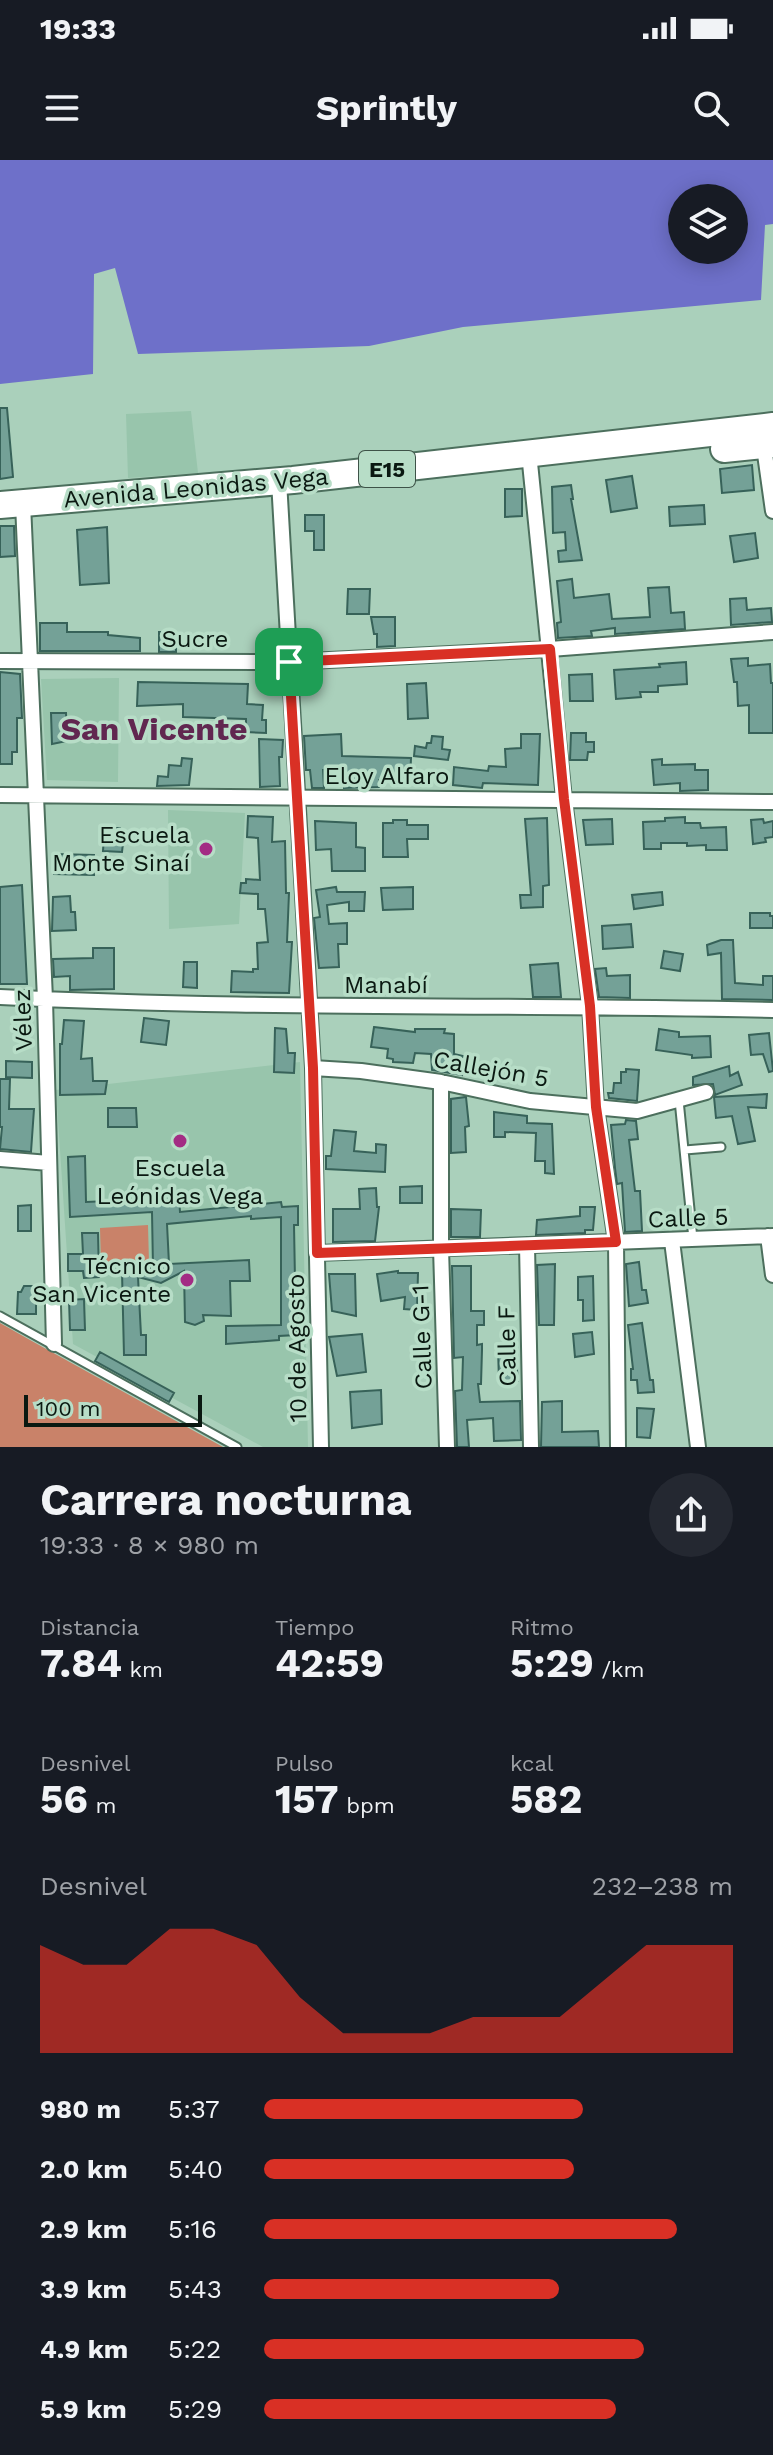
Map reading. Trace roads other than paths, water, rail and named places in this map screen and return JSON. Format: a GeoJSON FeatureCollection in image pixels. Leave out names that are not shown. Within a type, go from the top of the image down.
{"type":"FeatureCollection","features":[{"type":"Feature","properties":{"kind":"highway","name":"Avenida Leonidas Vega"},"geometry":{"type":"LineString","coordinates":[[12,511],[280,489],[768,436]]}},
{"type":"Feature","properties":{"kind":"street"},"geometry":{"type":"LineString","coordinates":[[768,436],[773,511]]}},
{"type":"Feature","properties":{"kind":"street"},"geometry":{"type":"LineString","coordinates":[[530,461],[564,799],[590,1006],[596,1107],[616,1242],[618,1447]]}},
{"type":"Feature","properties":{"kind":"street","name":"10 de Agosto"},"geometry":{"type":"LineString","coordinates":[[280,489],[313,1068],[321,1447]]}},
{"type":"Feature","properties":{"kind":"street","name":"Vélez"},"geometry":{"type":"LineString","coordinates":[[12,511],[30,661],[37,795],[54,1344]]}},
{"type":"Feature","properties":{"kind":"street","name":"Sucre"},"geometry":{"type":"LineString","coordinates":[[0,661],[289,662],[550,649],[773,632]]}},
{"type":"Feature","properties":{"kind":"street","name":"Eloy Alfaro"},"geometry":{"type":"LineString","coordinates":[[0,795],[773,802]]}},
{"type":"Feature","properties":{"kind":"street","name":"Manabí"},"geometry":{"type":"LineString","coordinates":[[0,997],[309,1007],[590,1006],[773,1010]]}},
{"type":"Feature","properties":{"kind":"street","name":"Callejón 5"},"geometry":{"type":"LineString","coordinates":[[313,1068],[441,1082],[530,1101],[637,1111],[706,1092]]}},
{"type":"Feature","properties":{"kind":"street","name":"Calle G-1"},"geometry":{"type":"LineString","coordinates":[[441,1082],[441,1248],[447,1447]]}},
{"type":"Feature","properties":{"kind":"street"},"geometry":{"type":"LineString","coordinates":[[0,1159],[49,1163]]}},
{"type":"Feature","properties":{"kind":"street"},"geometry":{"type":"LineString","coordinates":[[771,1236],[773,1275]]}},
{"type":"Feature","properties":{"kind":"street","name":"Calle 5"},"geometry":{"type":"LineString","coordinates":[[317,1253],[771,1236]]}},
{"type":"Feature","properties":{"kind":"street"},"geometry":{"type":"LineString","coordinates":[[672,1241],[698,1447]]}},
{"type":"Feature","properties":{"kind":"street","name":"Calle F"},"geometry":{"type":"LineString","coordinates":[[527,1245],[531,1447]]}},
{"type":"Feature","properties":{"kind":"lane"},"geometry":{"type":"LineString","coordinates":[[679,1099],[693,1241]]}},
{"type":"Feature","properties":{"kind":"lane"},"geometry":{"type":"LineString","coordinates":[[685,1150],[721,1147]]}},
{"type":"Feature","properties":{"kind":"lane"},"geometry":{"type":"LineString","coordinates":[[0,1316],[237,1447]]}},
{"type":"Feature","properties":{"kind":"place","name":"Escuela Monte Sinaí"},"geometry":{"type":"Point","coordinates":[206,849]}},
{"type":"Feature","properties":{"kind":"place","name":"Escuela Leónidas Vega"},"geometry":{"type":"Point","coordinates":[180,1141]}},
{"type":"Feature","properties":{"kind":"place","name":"Técnico San Vicente"},"geometry":{"type":"Point","coordinates":[187,1280]}},
{"type":"Feature","properties":{"kind":"district","name":"San Vicente"},"geometry":{"type":"Point","coordinates":[154,729]}}]}
